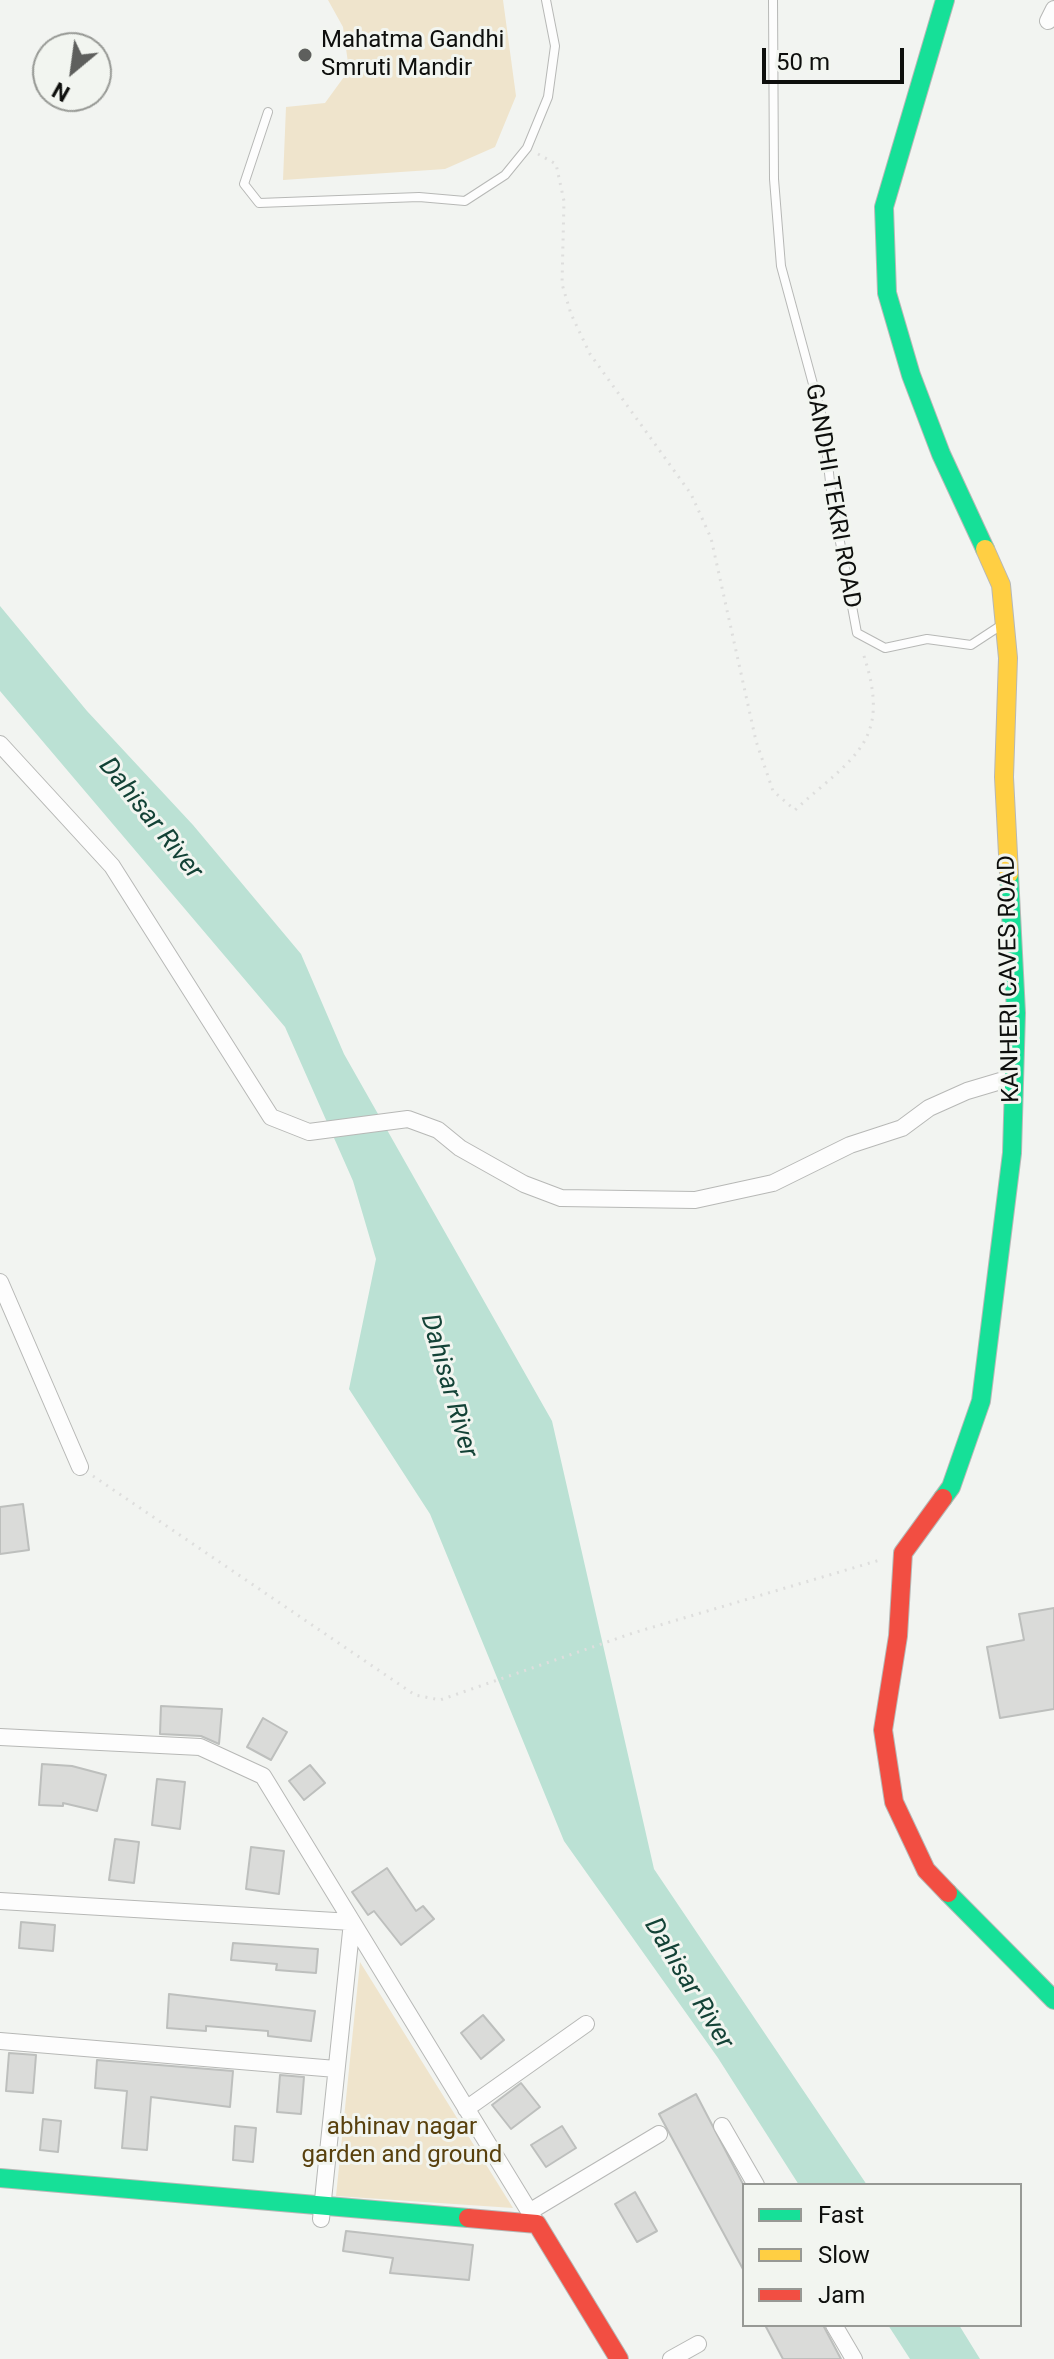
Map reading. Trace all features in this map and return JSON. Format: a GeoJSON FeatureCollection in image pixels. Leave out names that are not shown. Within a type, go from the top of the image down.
{"type":"FeatureCollection","features":[{"type":"Feature","properties":{"kind":"street","name":"KANHERI CAVES ROAD"},"geometry":{"type":"LineString","coordinates":[[903,1553],[951,1487],[981,1401],[1012,1153],[1016,1013],[1004,777],[1008,658],[1001,585],[941,454],[911,375],[887,293],[884,207],[945,0]]}},
{"type":"Feature","properties":{"kind":"street"},"geometry":{"type":"LineString","coordinates":[[0,744],[112,866],[271,1117],[309,1132],[408,1119],[438,1130],[460,1148],[524,1184],[561,1198],[695,1200],[773,1183],[850,1145],[902,1128],[929,1108],[967,1091],[1014,1077]]}},
{"type":"Feature","properties":{"kind":"street"},"geometry":{"type":"LineString","coordinates":[[0,1282],[80,1467]]}},
{"type":"Feature","properties":{"kind":"street"},"geometry":{"type":"LineString","coordinates":[[903,1553],[898,1636],[883,1730],[894,1802],[926,1870],[1054,2000]]}},
{"type":"Feature","properties":{"kind":"street"},"geometry":{"type":"LineString","coordinates":[[0,1737],[200,1747],[263,1776],[619,2359]]}},
{"type":"Feature","properties":{"kind":"street"},"geometry":{"type":"LineString","coordinates":[[0,1901],[352,1922]]}},
{"type":"Feature","properties":{"kind":"street"},"geometry":{"type":"LineString","coordinates":[[322,2212],[352,1922]]}},
{"type":"Feature","properties":{"kind":"street"},"geometry":{"type":"LineString","coordinates":[[466,2109],[586,2024]]}},
{"type":"Feature","properties":{"kind":"street"},"geometry":{"type":"LineString","coordinates":[[0,2041],[336,2069]]}},
{"type":"Feature","properties":{"kind":"street"},"geometry":{"type":"LineString","coordinates":[[722,2126],[755,2183]]}},
{"type":"Feature","properties":{"kind":"street"},"geometry":{"type":"LineString","coordinates":[[1,2186],[322,2212],[536,2223],[659,2134]]}},
{"type":"Feature","properties":{"kind":"street"},"geometry":{"type":"LineString","coordinates":[[835,2327],[854,2359]]}},
{"type":"Feature","properties":{"kind":"street"},"geometry":{"type":"LineString","coordinates":[[671,2359],[698,2344]]}},
{"type":"Feature","properties":{"kind":"lane"},"geometry":{"type":"LineString","coordinates":[[268,112],[244,184],[259,203],[419,197],[465,201],[505,175],[527,148],[548,97],[555,46],[546,0]]}},
{"type":"Feature","properties":{"kind":"lane","name":"GANDHI TEKRI ROAD"},"geometry":{"type":"LineString","coordinates":[[773,0],[774,179],[781,266],[823,421],[832,499],[857,633],[885,648],[927,639],[971,645],[1004,624]]}},
{"type":"Feature","properties":{"kind":"path"},"geometry":{"type":"LineString","coordinates":[[527,148],[556,164],[564,201],[562,284],[571,314],[590,354],[691,494],[711,538],[756,741],[773,791],[795,810],[848,767],[873,729],[873,682],[857,633]]}},
{"type":"Feature","properties":{"kind":"path"},"geometry":{"type":"LineString","coordinates":[[80,1467],[415,1695],[440,1700],[633,1633],[903,1553]]}},
{"type":"Feature","properties":{"kind":"green space"},"geometry":{"type":"Polygon","coordinates":[[[328,0],[503,0],[516,96],[495,147],[445,169],[283,180],[286,107],[325,103],[349,70],[343,27],[328,0]]]}},
{"type":"Feature","properties":{"kind":"green space","name":"abhinav nagar garden and ground"},"geometry":{"type":"Polygon","coordinates":[[[360,1962],[513,2208],[336,2196],[360,1962]]]}},
{"type":"Feature","properties":{"kind":"water","name":"Dahisar River"},"geometry":{"type":"Polygon","coordinates":[[[0,606],[87,711],[193,825],[301,954],[344,1054],[552,1421],[654,1869],[866,2183],[798,2183],[718,2058],[564,1841],[430,1514],[349,1389],[376,1259],[353,1181],[285,1027],[0,691],[0,606]]]}},
{"type":"Feature","properties":{"kind":"water"},"geometry":{"type":"Polygon","coordinates":[[[889,2327],[960,2327],[980,2359],[910,2359],[889,2327]]]}},
{"type":"Feature","properties":{"kind":"building"},"geometry":{"type":"Polygon","coordinates":[[[23,1504],[29,1550],[0,1554],[0,1507],[23,1504]]]}},
{"type":"Feature","properties":{"kind":"building"},"geometry":{"type":"Polygon","coordinates":[[[1054,1608],[1054,1709],[1000,1718],[987,1647],[1024,1640],[1019,1614],[1054,1608]]]}},
{"type":"Feature","properties":{"kind":"building"},"geometry":{"type":"Polygon","coordinates":[[[161,1706],[222,1709],[219,1744],[201,1736],[160,1734],[161,1706]]]}},
{"type":"Feature","properties":{"kind":"building"},"geometry":{"type":"Polygon","coordinates":[[[263,1718],[287,1732],[271,1760],[247,1747],[263,1718]]]}},
{"type":"Feature","properties":{"kind":"building"},"geometry":{"type":"Polygon","coordinates":[[[42,1764],[72,1766],[106,1775],[97,1811],[63,1803],[63,1806],[39,1805],[42,1764]]]}},
{"type":"Feature","properties":{"kind":"building"},"geometry":{"type":"Polygon","coordinates":[[[310,1765],[325,1783],[304,1800],[289,1781],[310,1765]]]}},
{"type":"Feature","properties":{"kind":"building"},"geometry":{"type":"Polygon","coordinates":[[[157,1779],[185,1782],[180,1829],[152,1825],[157,1779]]]}},
{"type":"Feature","properties":{"kind":"building"},"geometry":{"type":"Polygon","coordinates":[[[115,1839],[139,1842],[134,1883],[109,1880],[115,1839]]]}},
{"type":"Feature","properties":{"kind":"building"},"geometry":{"type":"Polygon","coordinates":[[[251,1847],[284,1851],[279,1894],[246,1889],[251,1847]]]}},
{"type":"Feature","properties":{"kind":"building"},"geometry":{"type":"Polygon","coordinates":[[[387,1868],[416,1911],[423,1906],[434,1919],[401,1945],[374,1911],[368,1915],[352,1892],[387,1868]]]}},
{"type":"Feature","properties":{"kind":"building"},"geometry":{"type":"Polygon","coordinates":[[[21,1922],[55,1925],[53,1951],[19,1948],[21,1922]]]}},
{"type":"Feature","properties":{"kind":"building"},"geometry":{"type":"Polygon","coordinates":[[[233,1943],[318,1949],[316,1973],[276,1970],[277,1964],[231,1960],[233,1943]]]}},
{"type":"Feature","properties":{"kind":"building"},"geometry":{"type":"Polygon","coordinates":[[[169,1994],[315,2011],[311,2041],[268,2036],[268,2031],[206,2026],[206,2031],[167,2028],[169,1994]]]}},
{"type":"Feature","properties":{"kind":"building"},"geometry":{"type":"Polygon","coordinates":[[[483,2015],[504,2040],[481,2059],[461,2033],[483,2015]]]}},
{"type":"Feature","properties":{"kind":"building"},"geometry":{"type":"Polygon","coordinates":[[[9,2053],[36,2055],[33,2093],[6,2091],[9,2053]]]}},
{"type":"Feature","properties":{"kind":"building"},"geometry":{"type":"Polygon","coordinates":[[[97,2060],[233,2071],[230,2107],[151,2097],[147,2150],[122,2148],[127,2091],[95,2088],[97,2060]]]}},
{"type":"Feature","properties":{"kind":"building"},"geometry":{"type":"Polygon","coordinates":[[[280,2075],[304,2077],[301,2114],[277,2112],[280,2075]]]}},
{"type":"Feature","properties":{"kind":"building"},"geometry":{"type":"Polygon","coordinates":[[[521,2083],[540,2107],[511,2129],[492,2105],[521,2083]]]}},
{"type":"Feature","properties":{"kind":"building"},"geometry":{"type":"Polygon","coordinates":[[[696,2094],[742,2183],[742,2267],[659,2114],[696,2094]]]}},
{"type":"Feature","properties":{"kind":"building"},"geometry":{"type":"Polygon","coordinates":[[[43,2119],[61,2121],[58,2152],[40,2150],[43,2119]]]}},
{"type":"Feature","properties":{"kind":"building"},"geometry":{"type":"Polygon","coordinates":[[[235,2126],[256,2128],[253,2162],[233,2160],[235,2126]]]}},
{"type":"Feature","properties":{"kind":"building"},"geometry":{"type":"Polygon","coordinates":[[[562,2126],[576,2148],[546,2167],[531,2145],[562,2126]]]}},
{"type":"Feature","properties":{"kind":"building"},"geometry":{"type":"Polygon","coordinates":[[[635,2192],[657,2231],[637,2242],[615,2204],[635,2192]]]}},
{"type":"Feature","properties":{"kind":"building"},"geometry":{"type":"Polygon","coordinates":[[[346,2231],[473,2245],[469,2280],[390,2273],[393,2258],[343,2251],[346,2231]]]}},
{"type":"Feature","properties":{"kind":"building"},"geometry":{"type":"Polygon","coordinates":[[[766,2327],[824,2327],[841,2359],[783,2359],[766,2327]]]}},
{"type":"Feature","properties":{"kind":"traffic: fast"},"geometry":{"type":"LineString","coordinates":[[945,0],[884,207],[887,293],[911,375],[941,454],[985,549]]}},
{"type":"Feature","properties":{"kind":"traffic: fast"},"geometry":{"type":"LineString","coordinates":[[943,1498],[951,1487],[981,1401],[1012,1153],[1016,1013],[1009,874]]}},
{"type":"Feature","properties":{"kind":"traffic: fast"},"geometry":{"type":"LineString","coordinates":[[948,1893],[1054,2000]]}},
{"type":"Feature","properties":{"kind":"traffic: fast"},"geometry":{"type":"LineString","coordinates":[[0,2178],[468,2218]]}},
{"type":"Feature","properties":{"kind":"traffic: slow"},"geometry":{"type":"LineString","coordinates":[[985,549],[1001,585],[1008,658],[1004,777],[1009,874]]}},
{"type":"Feature","properties":{"kind":"traffic: jam"},"geometry":{"type":"LineString","coordinates":[[943,1498],[903,1553],[898,1636],[883,1730],[894,1802],[926,1870],[948,1893]]}},
{"type":"Feature","properties":{"kind":"traffic: jam"},"geometry":{"type":"LineString","coordinates":[[468,2218],[537,2224],[619,2359]]}},
{"type":"Feature","properties":{"kind":"place","name":"Mahatma Gandhi Smruti Mandir"},"geometry":{"type":"Point","coordinates":[305,55]}}]}
